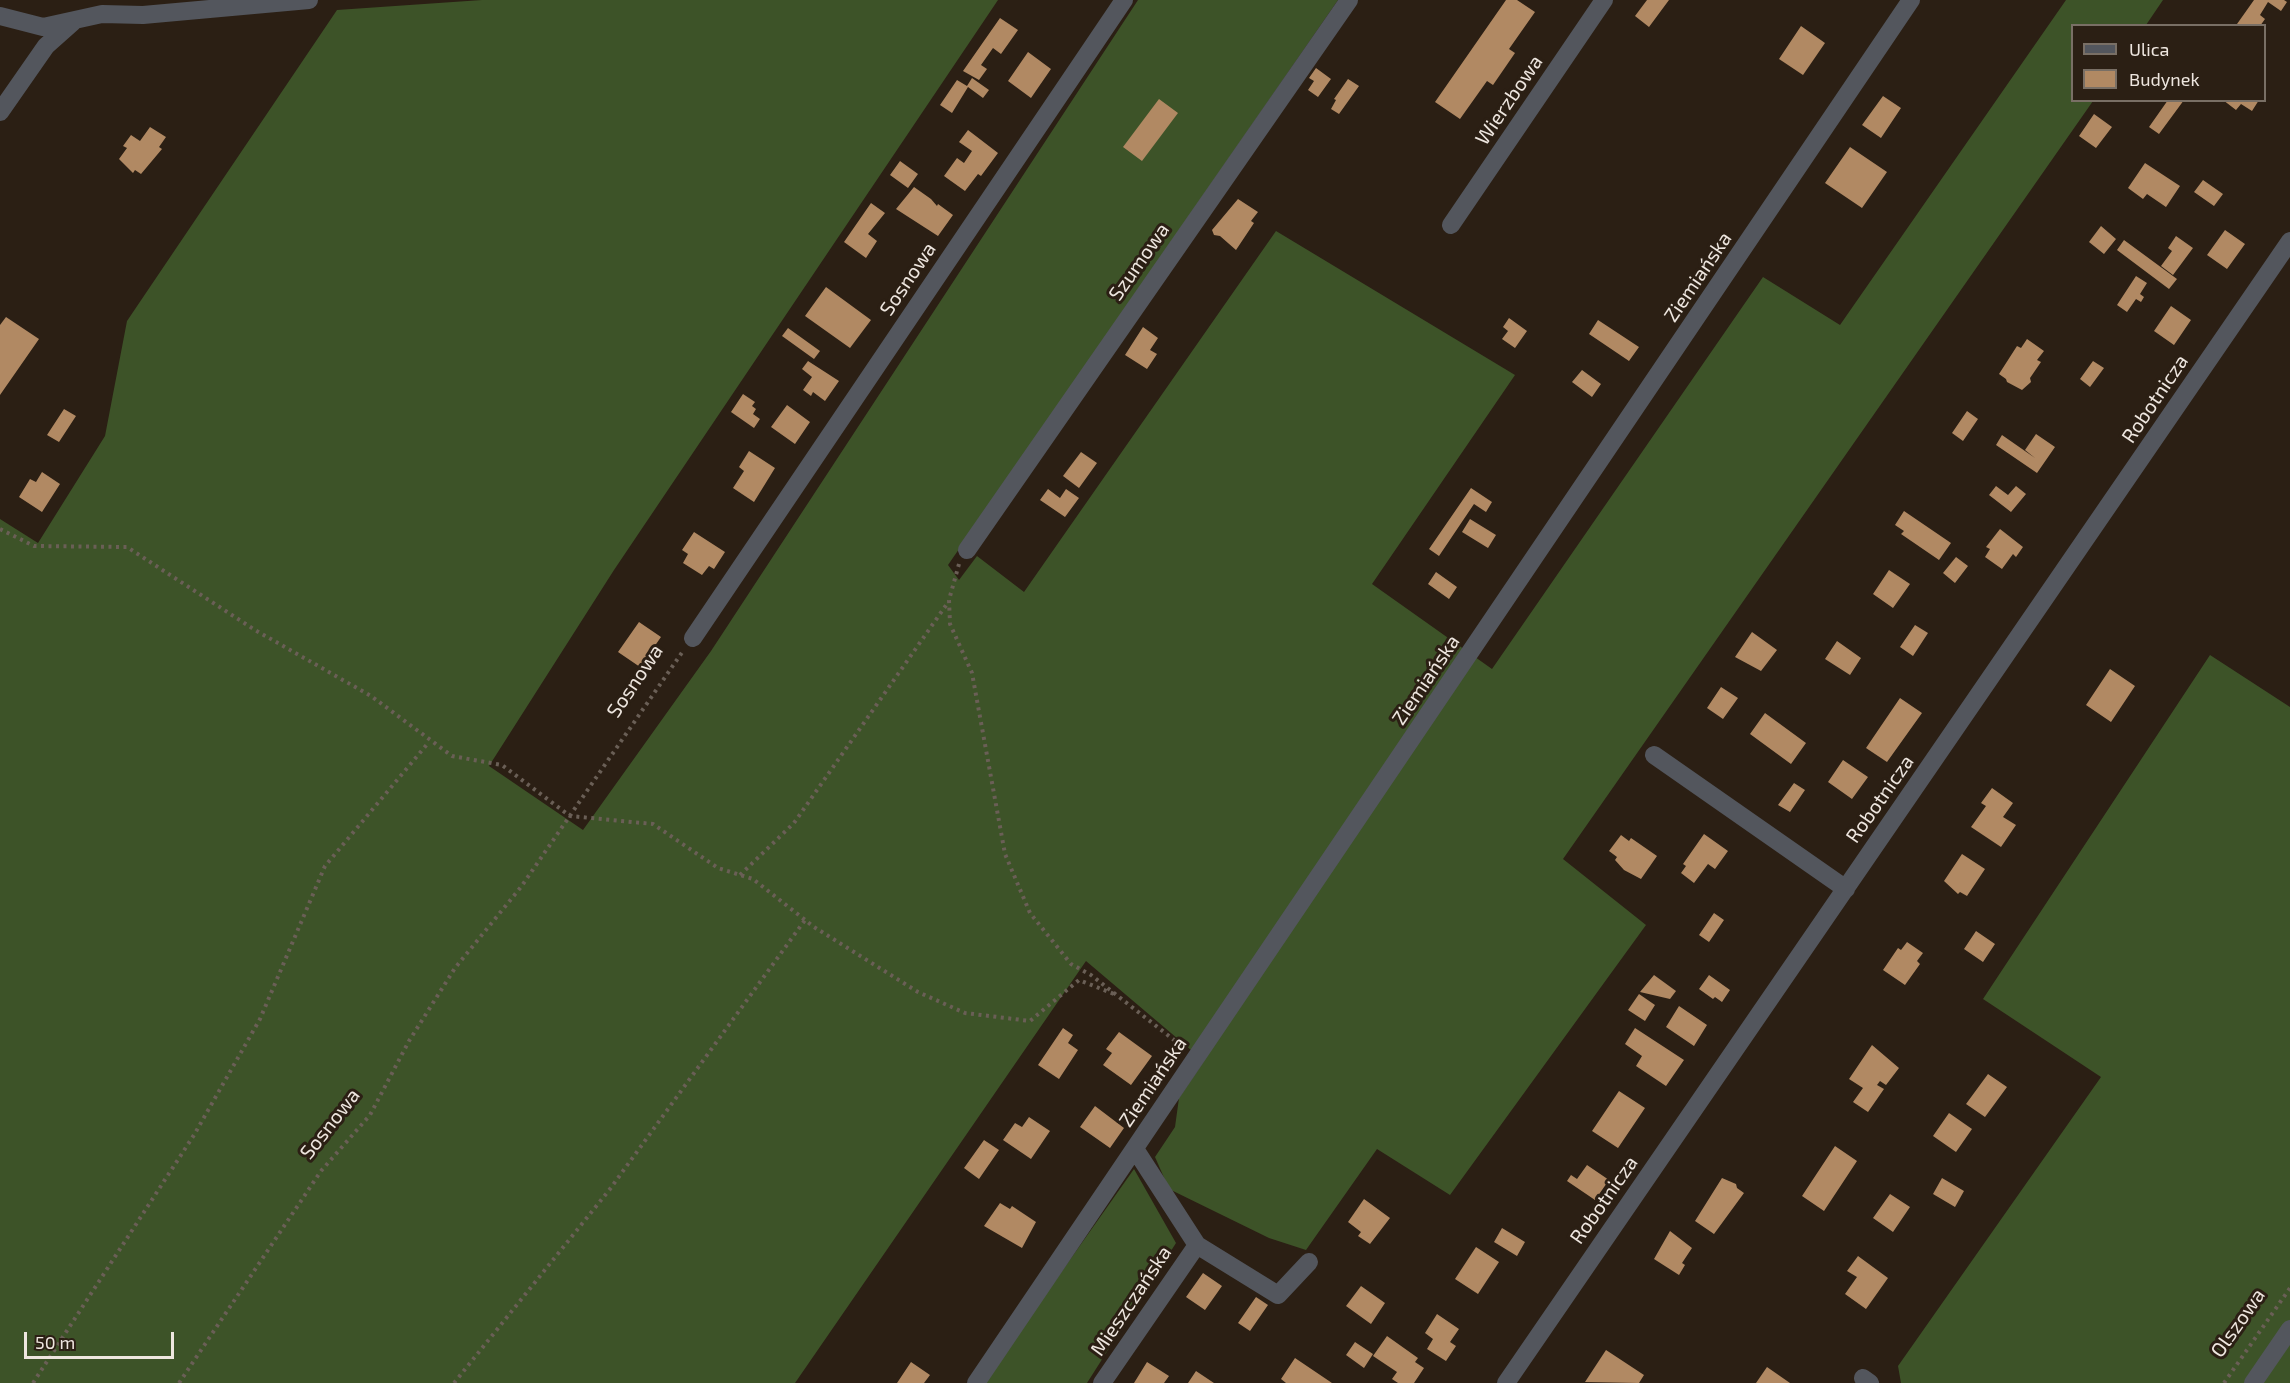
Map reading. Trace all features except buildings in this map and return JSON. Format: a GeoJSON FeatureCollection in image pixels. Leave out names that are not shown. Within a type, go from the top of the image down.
{"type":"FeatureCollection","features":[{"type":"Feature","properties":{"kind":"street"},"geometry":{"type":"LineString","coordinates":[[0,16],[43,27],[74,21],[104,7],[143,15],[309,0]]}},
{"type":"Feature","properties":{"kind":"street","name":"Sosnowa"},"geometry":{"type":"LineString","coordinates":[[693,638],[1124,0]]}},
{"type":"Feature","properties":{"kind":"street","name":"Szumowa"},"geometry":{"type":"LineString","coordinates":[[967,550],[1349,0]]}},
{"type":"Feature","properties":{"kind":"street","name":"Wierzbowa"},"geometry":{"type":"LineString","coordinates":[[1451,225],[1604,0]]}},
{"type":"Feature","properties":{"kind":"street","name":"Ziemiańska"},"geometry":{"type":"LineString","coordinates":[[976,1383],[1911,0]]}},
{"type":"Feature","properties":{"kind":"street"},"geometry":{"type":"LineString","coordinates":[[0,112],[46,46],[74,21]]}},
{"type":"Feature","properties":{"kind":"street","name":"Robotnicza"},"geometry":{"type":"LineString","coordinates":[[1506,1383],[2290,241]]}},
{"type":"Feature","properties":{"kind":"street"},"geometry":{"type":"LineString","coordinates":[[1654,755],[1846,889]]}},
{"type":"Feature","properties":{"kind":"street"},"geometry":{"type":"LineString","coordinates":[[1135,1149],[1197,1245],[1278,1295],[1309,1262]]}},
{"type":"Feature","properties":{"kind":"street","name":"Mieszczańska"},"geometry":{"type":"LineString","coordinates":[[1102,1383],[1197,1245]]}},
{"type":"Feature","properties":{"kind":"street"},"geometry":{"type":"LineString","coordinates":[[2253,1383],[2290,1329]]}},
{"type":"Feature","properties":{"kind":"path"},"geometry":{"type":"LineString","coordinates":[[0,529],[34,546],[128,547],[255,630],[371,696],[429,742],[452,756],[502,765],[570,816],[653,824],[718,868],[753,879],[805,920],[918,992],[965,1012],[1030,1021],[1079,980],[1114,994]]}},
{"type":"Feature","properties":{"kind":"path"},"geometry":{"type":"LineString","coordinates":[[967,550],[957,568],[949,600],[950,624],[972,673],[1005,854],[1030,913],[1071,964],[1114,994],[1196,1058]]}},
{"type":"Feature","properties":{"kind":"path"},"geometry":{"type":"LineString","coordinates":[[740,875],[794,823],[949,600]]}},
{"type":"Feature","properties":{"kind":"path","name":"Sosnowa"},"geometry":{"type":"LineString","coordinates":[[179,1383],[321,1171],[370,1115],[409,1041],[455,968],[521,887],[693,638]]}},
{"type":"Feature","properties":{"kind":"path"},"geometry":{"type":"LineString","coordinates":[[33,1383],[194,1135],[260,1019],[325,866],[429,742]]}},
{"type":"Feature","properties":{"kind":"path"},"geometry":{"type":"LineString","coordinates":[[454,1383],[610,1189],[805,920]]}},
{"type":"Feature","properties":{"kind":"path","name":"Olszowa"},"geometry":{"type":"LineString","coordinates":[[2224,1383],[2290,1288]]}},
{"type":"Feature","properties":{"kind":"green space"},"geometry":{"type":"Polygon","coordinates":[[[482,0],[998,0],[614,570],[489,766],[583,830],[711,651],[1138,0],[1338,0],[948,565],[959,580],[977,556],[1024,592],[1276,231],[1515,375],[1372,584],[1492,669],[1763,277],[1840,325],[2066,0],[2163,0],[2147,24],[2071,24],[2071,102],[2092,102],[1563,859],[1646,925],[1450,1195],[1377,1149],[1306,1250],[1269,1238],[1169,1189],[1155,1157],[1175,1127],[1179,1098],[1204,1061],[1086,961],[795,1383],[0,1383],[0,519],[38,543],[105,436],[127,321],[337,10],[482,0]]]}},
{"type":"Feature","properties":{"kind":"green space"},"geometry":{"type":"Polygon","coordinates":[[[2210,655],[2290,707],[2290,1383],[1901,1383],[1898,1366],[2101,1077],[1983,999],[2210,655]]]}},
{"type":"Feature","properties":{"kind":"green space"},"geometry":{"type":"Polygon","coordinates":[[[1134,1169],[1176,1243],[1087,1383],[983,1383],[1134,1169]]]}}]}
